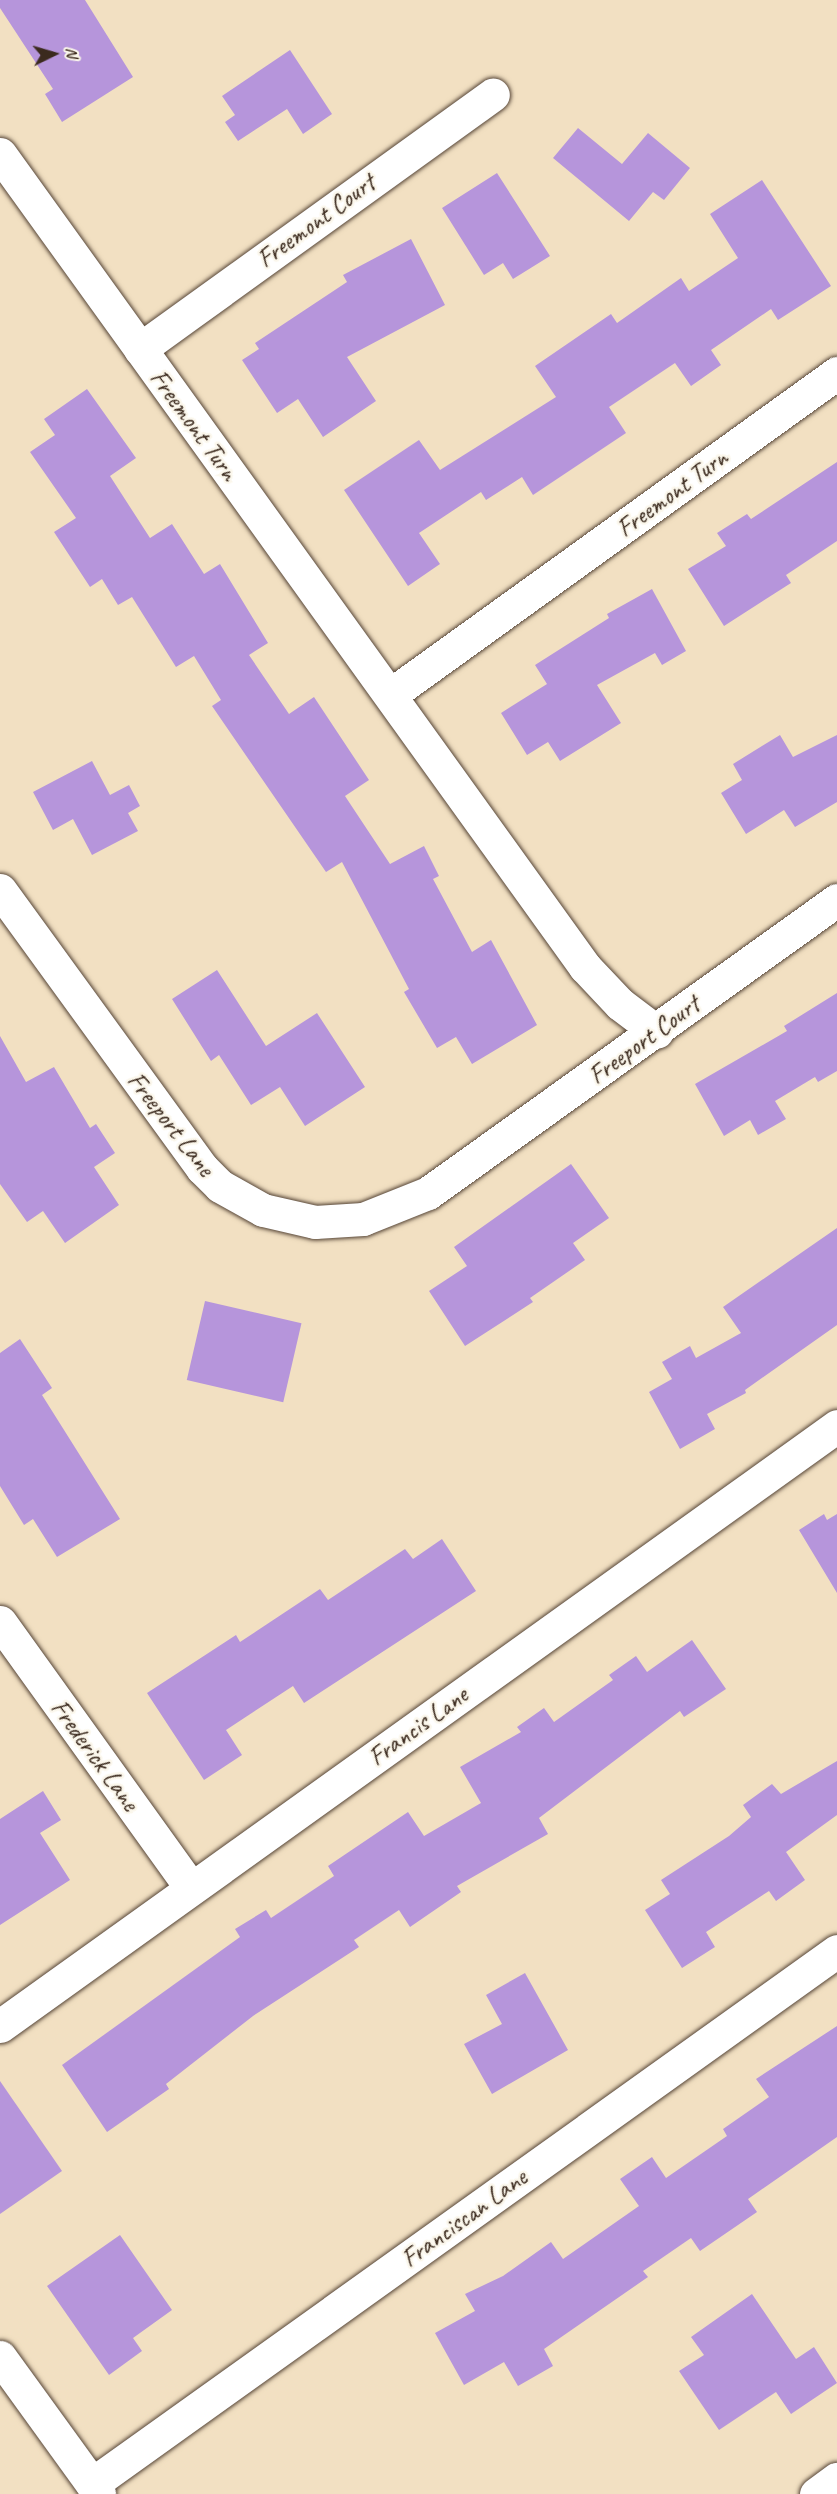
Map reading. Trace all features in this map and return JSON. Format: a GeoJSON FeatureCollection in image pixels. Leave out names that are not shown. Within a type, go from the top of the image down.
{"type":"FeatureCollection","features":[{"type":"Feature","properties":{"kind":"street","name":"Freemont Court"},"geometry":{"type":"LineString","coordinates":[[140,349],[493,94]]}},
{"type":"Feature","properties":{"kind":"street","name":"Freemont Turn"},"geometry":{"type":"LineString","coordinates":[[0,154],[585,967],[620,1004],[657,1032]]}},
{"type":"Feature","properties":{"kind":"street","name":"Freemont Turn"},"geometry":{"type":"LineString","coordinates":[[390,695],[837,373]]}},
{"type":"Feature","properties":{"kind":"street","name":"Freeport Lane"},"geometry":{"type":"LineString","coordinates":[[0,890],[188,1152],[220,1186],[240,1199],[289,1218],[340,1222],[386,1212],[450,1179]]}},
{"type":"Feature","properties":{"kind":"street","name":"Freeport Court"},"geometry":{"type":"LineString","coordinates":[[450,1179],[657,1032],[837,900]]}},
{"type":"Feature","properties":{"kind":"street","name":"Francis Lane"},"geometry":{"type":"LineString","coordinates":[[0,2026],[837,1426]]}},
{"type":"Feature","properties":{"kind":"street","name":"Frederick Lane"},"geometry":{"type":"LineString","coordinates":[[0,1622],[191,1888]]}},
{"type":"Feature","properties":{"kind":"street","name":"Franciscan Lane"},"geometry":{"type":"LineString","coordinates":[[95,2489],[837,1951]]}},
{"type":"Feature","properties":{"kind":"street"},"geometry":{"type":"LineString","coordinates":[[0,2357],[95,2489]]}},
{"type":"Feature","properties":{"kind":"street"},"geometry":{"type":"LineString","coordinates":[[816,2494],[837,2479]]}},
{"type":"Feature","properties":{"kind":"building"},"geometry":{"type":"Polygon","coordinates":[[[0,0],[85,0],[133,77],[62,122],[45,94],[53,89],[0,8],[0,0]]]}},
{"type":"Feature","properties":{"kind":"building"},"geometry":{"type":"Polygon","coordinates":[[[290,50],[332,114],[303,134],[287,109],[238,141],[225,122],[235,115],[222,96],[290,50]]]}},
{"type":"Feature","properties":{"kind":"building"},"geometry":{"type":"Polygon","coordinates":[[[578,128],[622,164],[648,133],[690,168],[664,200],[653,192],[629,221],[553,158],[578,128]]]}},
{"type":"Feature","properties":{"kind":"building"},"geometry":{"type":"Polygon","coordinates":[[[497,173],[550,256],[513,279],[503,263],[484,275],[442,208],[497,173]]]}},
{"type":"Feature","properties":{"kind":"building"},"geometry":{"type":"Polygon","coordinates":[[[762,180],[831,286],[778,320],[771,309],[711,350],[721,365],[691,386],[675,363],[609,407],[626,433],[533,495],[522,477],[486,500],[481,492],[419,533],[440,564],[408,586],[344,490],[419,440],[440,470],[556,397],[535,366],[611,314],[617,323],[681,278],[689,291],[738,258],[710,214],[762,180]]]}},
{"type":"Feature","properties":{"kind":"building"},"geometry":{"type":"Polygon","coordinates":[[[411,239],[445,305],[347,357],[376,401],[323,437],[298,399],[277,413],[242,360],[259,349],[255,343],[347,282],[343,275],[411,239]]]}},
{"type":"Feature","properties":{"kind":"building"},"geometry":{"type":"Polygon","coordinates":[[[87,389],[136,458],[110,476],[150,538],[172,524],[204,574],[220,564],[268,643],[249,655],[289,714],[314,697],[369,780],[345,796],[390,864],[424,846],[439,876],[433,879],[472,952],[491,940],[537,1025],[472,1064],[456,1037],[437,1048],[404,992],[409,989],[342,862],[326,872],[212,706],[221,700],[194,656],[176,667],[132,597],[118,605],[102,579],[90,587],[54,532],[76,518],[30,452],[55,435],[44,419],[87,389]]]}},
{"type":"Feature","properties":{"kind":"building"},"geometry":{"type":"Polygon","coordinates":[[[837,462],[837,541],[786,575],[791,583],[724,626],[688,569],[726,546],[717,533],[747,514],[751,519],[837,462]]]}},
{"type":"Feature","properties":{"kind":"building"},"geometry":{"type":"Polygon","coordinates":[[[652,589],[686,651],[662,665],[655,653],[597,685],[621,723],[560,761],[548,742],[527,755],[501,713],[547,684],[535,665],[609,618],[607,614],[652,589]]]}},
{"type":"Feature","properties":{"kind":"building"},"geometry":{"type":"Polygon","coordinates":[[[780,735],[793,757],[837,735],[837,802],[795,827],[784,810],[746,834],[721,793],[742,780],[733,764],[780,735]]]}},
{"type":"Feature","properties":{"kind":"building"},"geometry":{"type":"Polygon","coordinates":[[[92,761],[110,795],[129,785],[140,806],[128,813],[138,831],[92,855],[73,819],[53,830],[33,792],[92,761]]]}},
{"type":"Feature","properties":{"kind":"building"},"geometry":{"type":"Polygon","coordinates":[[[217,970],[266,1046],[317,1013],[365,1087],[305,1126],[280,1087],[251,1105],[219,1055],[211,1061],[172,999],[217,970]]]}},
{"type":"Feature","properties":{"kind":"building"},"geometry":{"type":"Polygon","coordinates":[[[837,993],[837,1071],[818,1082],[815,1077],[775,1101],[786,1119],[758,1135],[750,1120],[724,1136],[695,1084],[787,1031],[784,1026],[837,993]]]}},
{"type":"Feature","properties":{"kind":"building"},"geometry":{"type":"Polygon","coordinates":[[[0,1036],[26,1082],[54,1067],[90,1128],[96,1124],[115,1153],[94,1167],[119,1205],[65,1243],[43,1211],[27,1222],[0,1184],[0,1036]]]}},
{"type":"Feature","properties":{"kind":"building"},"geometry":{"type":"Polygon","coordinates":[[[571,1164],[609,1218],[573,1243],[585,1260],[530,1298],[533,1302],[465,1346],[429,1291],[467,1266],[454,1247],[571,1164]]]}},
{"type":"Feature","properties":{"kind":"building"},"geometry":{"type":"Polygon","coordinates":[[[837,1228],[837,1325],[745,1390],[746,1393],[707,1414],[715,1429],[680,1449],[649,1392],[672,1379],[662,1362],[690,1346],[696,1358],[741,1333],[723,1307],[837,1228]]]}},
{"type":"Feature","properties":{"kind":"building"},"geometry":{"type":"Polygon","coordinates":[[[205,1301],[301,1323],[283,1402],[187,1380],[205,1301]]]}},
{"type":"Feature","properties":{"kind":"building"},"geometry":{"type":"Polygon","coordinates":[[[20,1339],[52,1388],[42,1395],[120,1519],[57,1557],[33,1519],[24,1525],[0,1486],[0,1353],[20,1339]]]}},
{"type":"Feature","properties":{"kind":"building"},"geometry":{"type":"Polygon","coordinates":[[[824,1514],[827,1520],[837,1514],[837,1593],[799,1530],[824,1514]]]}},
{"type":"Feature","properties":{"kind":"building"},"geometry":{"type":"Polygon","coordinates":[[[442,1539],[476,1591],[304,1703],[293,1686],[226,1730],[242,1755],[204,1780],[147,1693],[236,1635],[240,1642],[320,1589],[328,1600],[405,1549],[413,1559],[442,1539]]]}},
{"type":"Feature","properties":{"kind":"building"},"geometry":{"type":"Polygon","coordinates":[[[692,1640],[726,1689],[684,1717],[680,1711],[539,1818],[548,1834],[457,1886],[461,1892],[410,1927],[399,1910],[354,1940],[359,1947],[253,2016],[166,2084],[169,2089],[107,2132],[62,2065],[240,1937],[235,1929],[266,1910],[271,1918],[334,1876],[328,1866],[408,1812],[424,1836],[481,1803],[460,1767],[521,1732],[517,1727],[544,1708],[554,1722],[613,1680],[609,1675],[636,1656],[647,1672],[692,1640]]]}},
{"type":"Feature","properties":{"kind":"building"},"geometry":{"type":"Polygon","coordinates":[[[837,1761],[837,1815],[786,1852],[805,1880],[776,1901],[769,1891],[706,1932],[715,1947],[682,1968],[645,1910],[670,1894],[661,1880],[729,1836],[751,1817],[743,1805],[772,1784],[781,1794],[837,1761]]]}},
{"type":"Feature","properties":{"kind":"building"},"geometry":{"type":"Polygon","coordinates":[[[43,1791],[61,1820],[40,1833],[70,1880],[0,1925],[0,1819],[43,1791]]]}},
{"type":"Feature","properties":{"kind":"building"},"geometry":{"type":"Polygon","coordinates":[[[525,1973],[568,2050],[492,2094],[464,2044],[502,2024],[486,1995],[525,1973]]]}},
{"type":"Feature","properties":{"kind":"building"},"geometry":{"type":"Polygon","coordinates":[[[837,2026],[837,2137],[748,2199],[757,2212],[700,2251],[691,2238],[643,2271],[648,2277],[544,2349],[553,2366],[518,2386],[504,2362],[464,2385],[435,2333],[475,2311],[465,2294],[503,2276],[551,2242],[563,2259],[639,2206],[620,2179],[652,2157],[666,2178],[727,2136],[723,2129],[769,2097],[756,2079],[837,2026]]]}},
{"type":"Feature","properties":{"kind":"building"},"geometry":{"type":"Polygon","coordinates":[[[0,2081],[62,2171],[0,2214],[0,2081]]]}},
{"type":"Feature","properties":{"kind":"building"},"geometry":{"type":"Polygon","coordinates":[[[120,2235],[172,2310],[133,2338],[142,2351],[109,2375],[47,2286],[120,2235]]]}},
{"type":"Feature","properties":{"kind":"building"},"geometry":{"type":"Polygon","coordinates":[[[752,2294],[796,2359],[814,2347],[837,2383],[791,2414],[776,2392],[719,2430],[679,2371],[704,2355],[691,2337],[752,2294]]]}}]}
